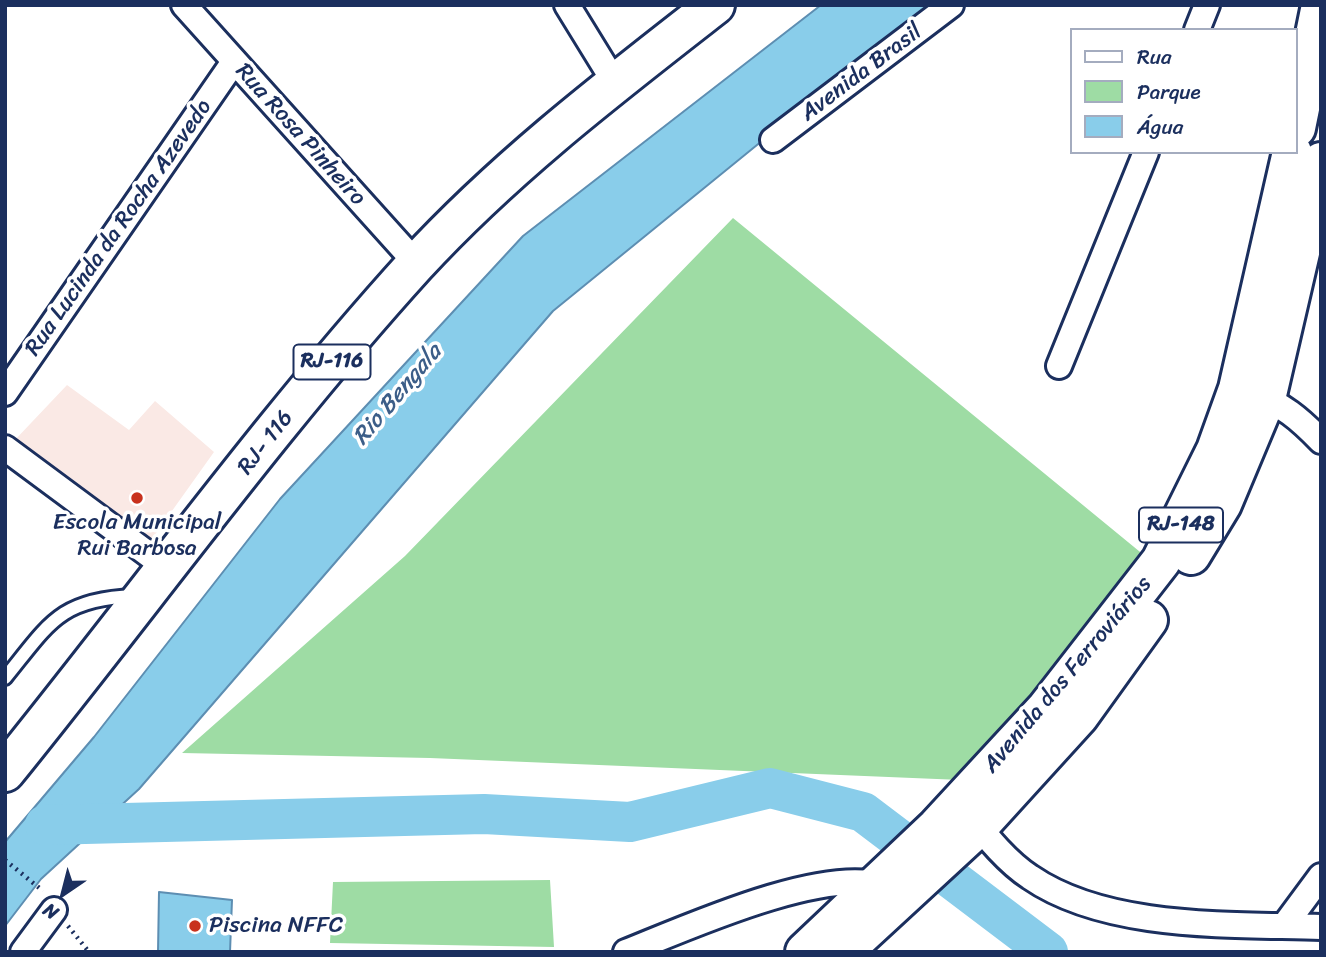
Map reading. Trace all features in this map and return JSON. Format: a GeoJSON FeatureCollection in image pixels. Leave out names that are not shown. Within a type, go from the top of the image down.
{"type":"FeatureCollection","features":[{"type":"Feature","properties":{"kind":"main road","name":"RJ- 116"},"geometry":{"type":"LineString","coordinates":[[9,760],[156,582],[297,403],[416,264],[497,186],[615,83],[715,5]]}},
{"type":"Feature","properties":{"kind":"main road"},"geometry":{"type":"LineString","coordinates":[[1298,118],[1321,5]]}},
{"type":"Feature","properties":{"kind":"main road","name":"RJ-148"},"geometry":{"type":"LineString","coordinates":[[958,826],[1079,716],[1160,604],[1222,504],[1307,175]]}},
{"type":"Feature","properties":{"kind":"main road"},"geometry":{"type":"LineString","coordinates":[[805,952],[904,877],[958,826]]}},
{"type":"Feature","properties":{"kind":"main road"},"geometry":{"type":"LineString","coordinates":[[842,952],[904,877]]}},
{"type":"Feature","properties":{"kind":"street","name":"Rua Rosa Pinheiro"},"geometry":{"type":"LineString","coordinates":[[184,5],[233,63],[416,264]]}},
{"type":"Feature","properties":{"kind":"street"},"geometry":{"type":"LineString","coordinates":[[567,5],[615,83]]}},
{"type":"Feature","properties":{"kind":"street","name":"Avenida Brasil"},"geometry":{"type":"LineString","coordinates":[[773,140],[951,5]]}},
{"type":"Feature","properties":{"kind":"street"},"geometry":{"type":"LineString","coordinates":[[1198,28],[1207,5]]}},
{"type":"Feature","properties":{"kind":"street","name":"Rua Lucinda da Rocha Azevedo"},"geometry":{"type":"LineString","coordinates":[[5,393],[233,63]]}},
{"type":"Feature","properties":{"kind":"street"},"geometry":{"type":"LineString","coordinates":[[1059,366],[1145,154]]}},
{"type":"Feature","properties":{"kind":"street"},"geometry":{"type":"LineString","coordinates":[[1252,394],[1299,418],[1321,441]]}},
{"type":"Feature","properties":{"kind":"street"},"geometry":{"type":"LineString","coordinates":[[5,448],[156,582]]}},
{"type":"Feature","properties":{"kind":"street"},"geometry":{"type":"LineString","coordinates":[[958,826],[1030,877],[1074,899],[1124,915],[1321,927]]}},
{"type":"Feature","properties":{"kind":"street"},"geometry":{"type":"LineString","coordinates":[[1284,926],[1321,876]]}},
{"type":"Feature","properties":{"kind":"street"},"geometry":{"type":"LineString","coordinates":[[626,952],[706,921],[801,890],[839,883],[904,877]]}},
{"type":"Feature","properties":{"kind":"street"},"geometry":{"type":"LineString","coordinates":[[23,952],[49,901]]}},
{"type":"Feature","properties":{"kind":"lane"},"geometry":{"type":"LineString","coordinates":[[5,678],[45,629],[69,608],[156,582]]}},
{"type":"Feature","properties":{"kind":"path"},"geometry":{"type":"LineString","coordinates":[[5,860],[49,901],[89,952]]}},
{"type":"Feature","properties":{"kind":"shaded area","name":"Escola Municipal Rui Barbosa"},"geometry":{"type":"Polygon","coordinates":[[[67,385],[129,430],[155,401],[214,452],[152,539],[13,442],[67,385]]]}},
{"type":"Feature","properties":{"kind":"green space"},"geometry":{"type":"Polygon","coordinates":[[[733,218],[1145,556],[961,780],[430,758],[182,753],[405,556],[733,218]]]}},
{"type":"Feature","properties":{"kind":"green space"},"geometry":{"type":"Polygon","coordinates":[[[550,880],[554,947],[330,943],[333,882],[550,880]]]}},
{"type":"Feature","properties":{"kind":"water","name":"Rio Bengala"},"geometry":{"type":"Polygon","coordinates":[[[821,5],[929,5],[553,311],[139,789],[41,879],[5,926],[5,842],[94,737],[280,499],[523,236],[821,5]]]}},
{"type":"Feature","properties":{"kind":"water","name":"Piscina NFFC"},"geometry":{"type":"Polygon","coordinates":[[[159,892],[232,900],[230,952],[158,952],[159,892]]]}},
{"type":"Feature","properties":{"kind":"waterway"},"geometry":{"type":"LineString","coordinates":[[45,825],[484,814],[630,822],[770,788],[863,812],[1048,952]]}},
{"type":"Feature","properties":{"kind":"place","name":"Escola Municipal Rui Barbosa"},"geometry":{"type":"Point","coordinates":[137,498]}},
{"type":"Feature","properties":{"kind":"place","name":"Piscina NFFC"},"geometry":{"type":"Point","coordinates":[195,926]}}]}
